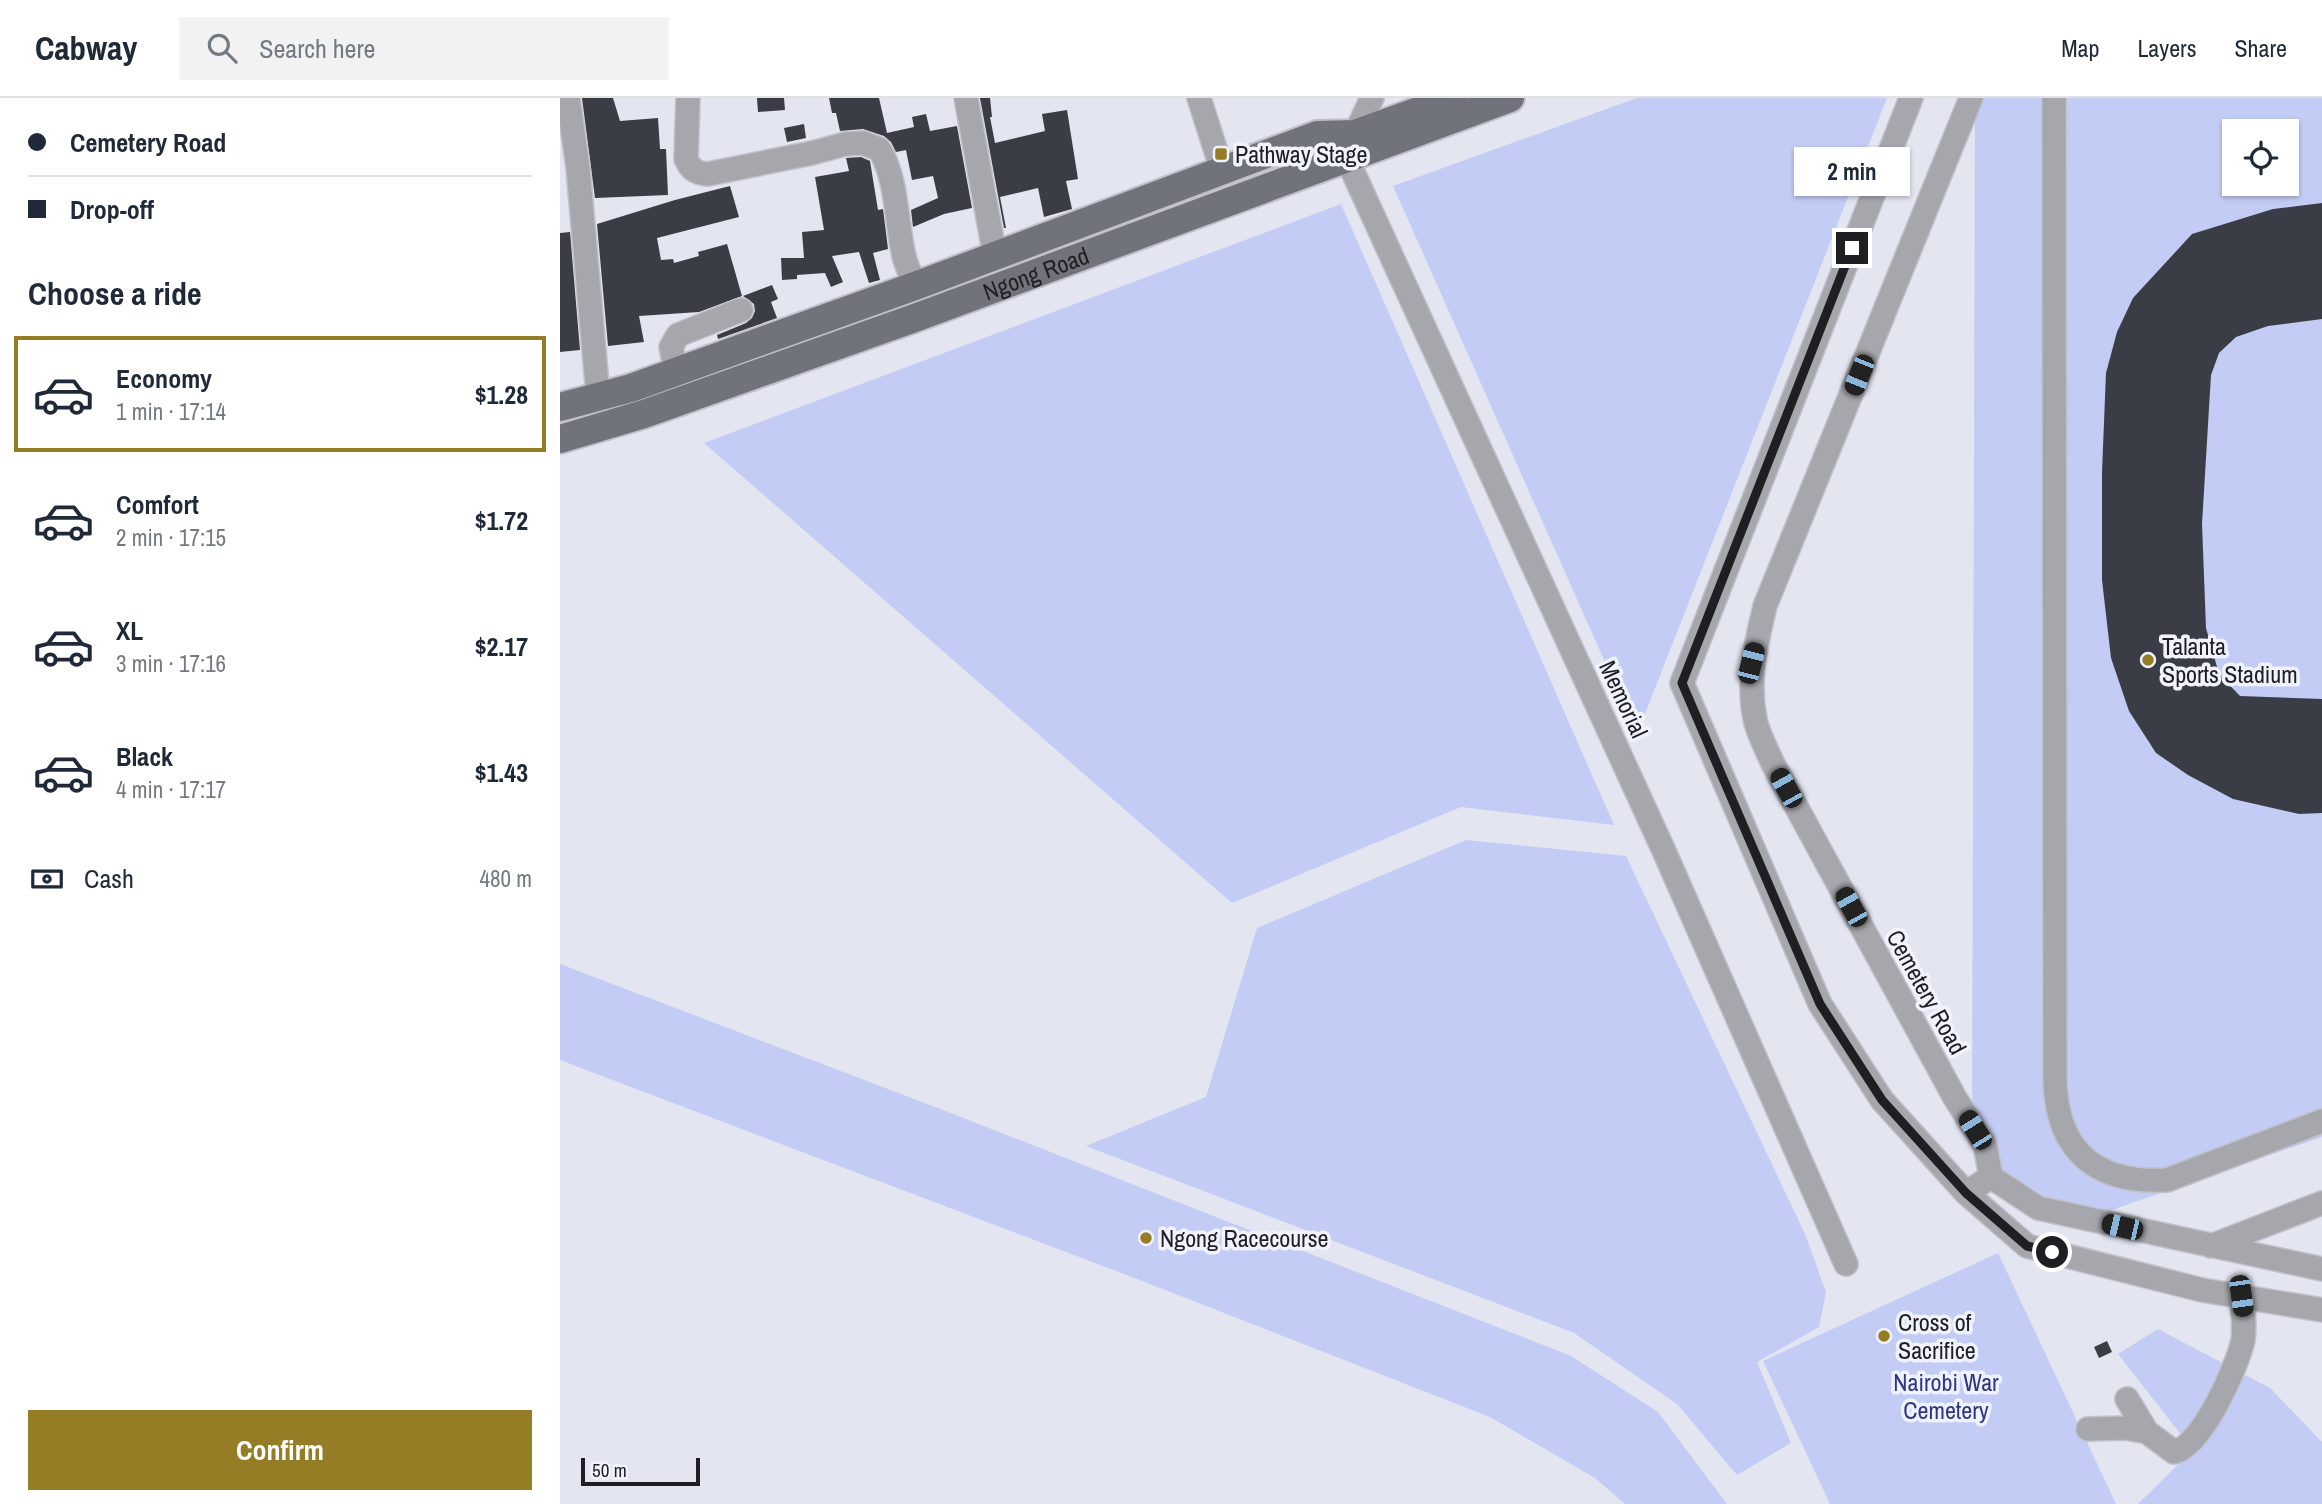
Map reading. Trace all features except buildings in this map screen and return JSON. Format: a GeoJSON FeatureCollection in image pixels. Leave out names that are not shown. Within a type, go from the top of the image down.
{"type":"FeatureCollection","features":[{"type":"Feature","properties":{"kind":"main road","name":"Ngong Road"},"geometry":{"type":"LineString","coordinates":[[560,439],[644,414],[912,319],[1351,147],[1454,98]]}},
{"type":"Feature","properties":{"kind":"main road","name":"Ngong Road"},"geometry":{"type":"LineString","coordinates":[[560,407],[631,388],[676,372],[915,286],[1317,135],[1351,147],[1510,98]]}},
{"type":"Feature","properties":{"kind":"street"},"geometry":{"type":"LineString","coordinates":[[568,98],[578,168],[598,396]]}},
{"type":"Feature","properties":{"kind":"street"},"geometry":{"type":"LineString","coordinates":[[688,98],[686,159],[690,168],[698,173],[708,174],[845,144],[863,143],[879,149],[886,164],[899,218],[905,261],[915,286]]}},
{"type":"Feature","properties":{"kind":"street"},"geometry":{"type":"LineString","coordinates":[[966,98],[995,256]]}},
{"type":"Feature","properties":{"kind":"street"},"geometry":{"type":"LineString","coordinates":[[1199,98],[1222,170]]}},
{"type":"Feature","properties":{"kind":"street"},"geometry":{"type":"LineString","coordinates":[[1351,147],[1372,98]]}},
{"type":"Feature","properties":{"kind":"street"},"geometry":{"type":"LineString","coordinates":[[1911,98],[1682,683],[1820,1004],[1882,1100],[1966,1193],[2027,1246],[2202,1290],[2322,1310]]}},
{"type":"Feature","properties":{"kind":"street","name":"Cemetery Road"},"geometry":{"type":"LineString","coordinates":[[1971,98],[1765,606],[1751,663],[1755,721],[1773,764],[1955,1098],[1985,1146],[1991,1177]]}},
{"type":"Feature","properties":{"kind":"street"},"geometry":{"type":"LineString","coordinates":[[2054,98],[2055,1081],[2059,1120],[2078,1151],[2095,1166],[2108,1173],[2147,1181],[2167,1180],[2322,1121]]}},
{"type":"Feature","properties":{"kind":"street","name":"Memorial"},"geometry":{"type":"LineString","coordinates":[[1351,147],[1846,1264]]}},
{"type":"Feature","properties":{"kind":"street"},"geometry":{"type":"LineString","coordinates":[[676,372],[671,346],[678,335],[740,310]]}},
{"type":"Feature","properties":{"kind":"street"},"geometry":{"type":"LineString","coordinates":[[1966,1193],[1991,1177],[2038,1208],[2322,1269]]}},
{"type":"Feature","properties":{"kind":"street"},"geometry":{"type":"LineString","coordinates":[[2211,1246],[2322,1203]]}},
{"type":"Feature","properties":{"kind":"street"},"geometry":{"type":"LineString","coordinates":[[2127,1399],[2147,1432],[2168,1449],[2179,1451],[2186,1447],[2212,1414],[2236,1363],[2243,1338],[2241,1296]]}},
{"type":"Feature","properties":{"kind":"street"},"geometry":{"type":"LineString","coordinates":[[2088,1429],[2126,1428],[2147,1432]]}},
{"type":"Feature","properties":{"kind":"green space"},"geometry":{"type":"Polygon","coordinates":[[[1637,98],[1887,98],[1637,734],[1393,186],[1637,98]]]}},
{"type":"Feature","properties":{"kind":"green space","name":"Talanta Sports Stadium"},"geometry":{"type":"Polygon","coordinates":[[[1975,98],[2322,98],[2322,1137],[2106,1212],[2033,1195],[1972,1149],[1975,98]]]}},
{"type":"Feature","properties":{"kind":"green space"},"geometry":{"type":"Polygon","coordinates":[[[1341,204],[1614,825],[1461,807],[1232,903],[704,443],[1341,204]]]}},
{"type":"Feature","properties":{"kind":"green space"},"geometry":{"type":"Polygon","coordinates":[[[1466,840],[1626,856],[1805,1234],[1826,1292],[1819,1327],[1757,1362],[1791,1443],[1737,1475],[1677,1404],[1574,1333],[1086,1146],[1206,1097],[1257,928],[1466,840]]]}},
{"type":"Feature","properties":{"kind":"green space","name":"Ngong Racecourse"},"geometry":{"type":"Polygon","coordinates":[[[560,964],[943,1110],[1571,1356],[1658,1412],[1727,1504],[1625,1504],[1595,1478],[1490,1417],[1132,1277],[560,1060],[560,964]]]}},
{"type":"Feature","properties":{"kind":"green space","name":"Nairobi War Cemetery"},"geometry":{"type":"Polygon","coordinates":[[[1998,1253],[2116,1504],[1830,1504],[1763,1361],[1998,1253]]]}},
{"type":"Feature","properties":{"kind":"green space"},"geometry":{"type":"Polygon","coordinates":[[[2158,1329],[2270,1388],[2322,1442],[2322,1504],[2138,1504],[2193,1450],[2118,1354],[2158,1329]]]}},
{"type":"Feature","properties":{"kind":"place","name":"Pathway Stage"},"geometry":{"type":"Point","coordinates":[1221,154]}},
{"type":"Feature","properties":{"kind":"place","name":"Talanta Sports Stadium"},"geometry":{"type":"Point","coordinates":[2148,660]}},
{"type":"Feature","properties":{"kind":"place","name":"Ngong Racecourse"},"geometry":{"type":"Point","coordinates":[1146,1238]}},
{"type":"Feature","properties":{"kind":"place","name":"Cross of Sacrifice"},"geometry":{"type":"Point","coordinates":[1884,1336]}},
{"type":"Feature","properties":{"kind":"route"},"geometry":{"type":"LineString","coordinates":[[1852,248],[1682,683],[1820,1004],[1882,1100],[1966,1193],[2027,1246],[2052,1252]]}}]}
